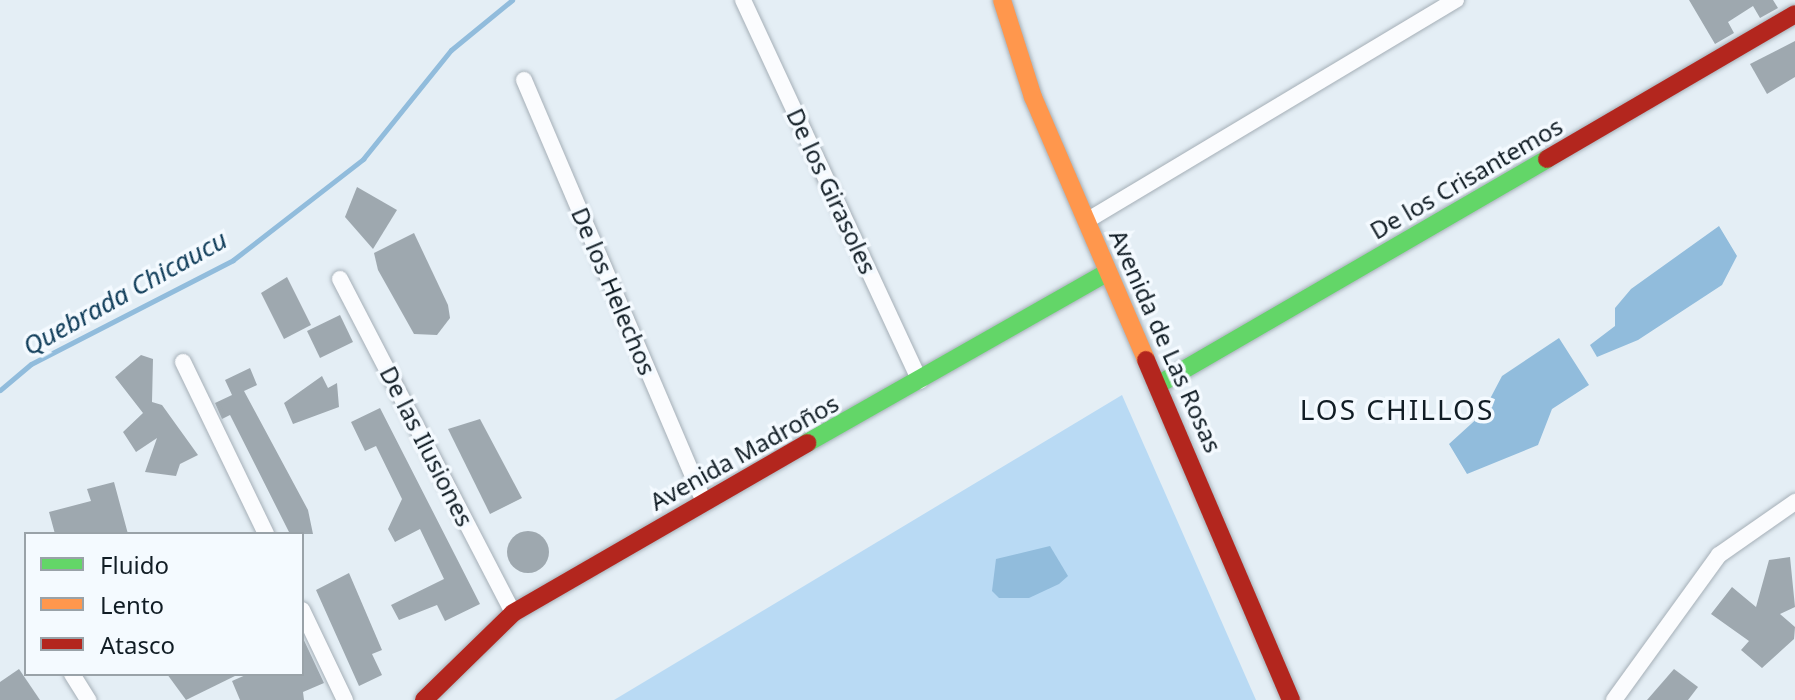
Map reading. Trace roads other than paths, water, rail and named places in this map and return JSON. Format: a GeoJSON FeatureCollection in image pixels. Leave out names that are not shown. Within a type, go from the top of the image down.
{"type":"FeatureCollection","features":[{"type":"Feature","properties":{"kind":"street","name":"De los Girasoles"},"geometry":{"type":"LineString","coordinates":[[743,0],[920,381]]}},
{"type":"Feature","properties":{"kind":"street","name":"Avenida de Las Rosas"},"geometry":{"type":"LineString","coordinates":[[1002,0],[1033,97],[1108,272],[1161,383],[1291,700]]}},
{"type":"Feature","properties":{"kind":"street"},"geometry":{"type":"LineString","coordinates":[[1088,220],[1456,0]]}},
{"type":"Feature","properties":{"kind":"street","name":"De los Crisantemos"},"geometry":{"type":"LineString","coordinates":[[1161,383],[1795,14]]}},
{"type":"Feature","properties":{"kind":"street","name":"De los Helechos"},"geometry":{"type":"LineString","coordinates":[[524,80],[704,501]]}},
{"type":"Feature","properties":{"kind":"street","name":"Avenida Madroños"},"geometry":{"type":"LineString","coordinates":[[424,700],[513,613],[1108,272]]}},
{"type":"Feature","properties":{"kind":"street","name":"De las Ilusiones"},"geometry":{"type":"LineString","coordinates":[[340,279],[513,613]]}},
{"type":"Feature","properties":{"kind":"street"},"geometry":{"type":"LineString","coordinates":[[183,362],[265,532]]}},
{"type":"Feature","properties":{"kind":"street"},"geometry":{"type":"LineString","coordinates":[[1614,700],[1719,555],[1795,502]]}},
{"type":"Feature","properties":{"kind":"street"},"geometry":{"type":"LineString","coordinates":[[304,614],[345,700]]}},
{"type":"Feature","properties":{"kind":"street"},"geometry":{"type":"LineString","coordinates":[[73,676],[88,700]]}},
{"type":"Feature","properties":{"kind":"waterway","name":"Quebrada Chicaucu"},"geometry":{"type":"LineString","coordinates":[[0,390],[31,364],[233,260],[363,159],[451,50],[512,0]]}},
{"type":"Feature","properties":{"kind":"district","name":"LOS CHILLOS"},"geometry":{"type":"Point","coordinates":[1397,409]}}]}
